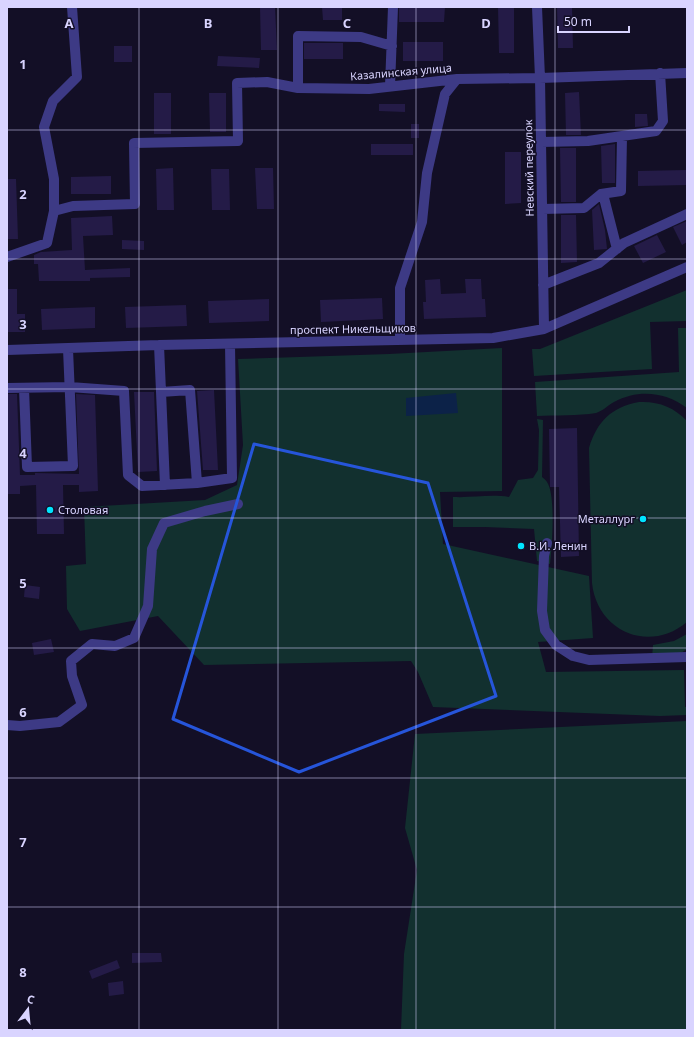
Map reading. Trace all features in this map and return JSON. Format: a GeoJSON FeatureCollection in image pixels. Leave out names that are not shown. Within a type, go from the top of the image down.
{"type":"FeatureCollection","features":[{"type":"Feature","properties":{"kind":"street"},"geometry":{"type":"LineString","coordinates":[[7,257],[46,243],[54,211],[54,179],[44,127],[54,101],[77,77],[72,7]]}},
{"type":"Feature","properties":{"kind":"street"},"geometry":{"type":"LineString","coordinates":[[390,86],[393,7]]}},
{"type":"Feature","properties":{"kind":"street","name":"Невский переулок"},"geometry":{"type":"LineString","coordinates":[[537,7],[540,78],[544,329]]}},
{"type":"Feature","properties":{"kind":"street"},"geometry":{"type":"LineString","coordinates":[[298,88],[298,36],[361,37],[392,46]]}},
{"type":"Feature","properties":{"kind":"street","name":"Казалинская улица"},"geometry":{"type":"LineString","coordinates":[[54,211],[73,206],[135,204],[134,144],[238,141],[237,83],[267,82],[298,88],[369,89],[457,79],[540,78],[687,72]]}},
{"type":"Feature","properties":{"kind":"street"},"geometry":{"type":"LineString","coordinates":[[541,142],[588,141],[656,131],[663,121],[660,74]]}},
{"type":"Feature","properties":{"kind":"street"},"geometry":{"type":"LineString","coordinates":[[400,340],[400,288],[422,222],[427,173],[446,94],[457,79]]}},
{"type":"Feature","properties":{"kind":"street"},"geometry":{"type":"LineString","coordinates":[[542,209],[584,208],[601,194],[621,191],[622,137]]}},
{"type":"Feature","properties":{"kind":"street"},"geometry":{"type":"LineString","coordinates":[[603,194],[617,249]]}},
{"type":"Feature","properties":{"kind":"street"},"geometry":{"type":"LineString","coordinates":[[544,285],[599,263],[624,243],[687,214]]}},
{"type":"Feature","properties":{"kind":"street","name":"проспект Никельщиков"},"geometry":{"type":"LineString","coordinates":[[7,350],[159,345],[493,338],[544,329],[687,268]]}},
{"type":"Feature","properties":{"kind":"street"},"geometry":{"type":"LineString","coordinates":[[7,388],[70,387],[124,391],[128,475],[142,486],[197,483],[232,478],[230,344]]}},
{"type":"Feature","properties":{"kind":"street"},"geometry":{"type":"LineString","coordinates":[[159,345],[165,485]]}},
{"type":"Feature","properties":{"kind":"street"},"geometry":{"type":"LineString","coordinates":[[24,388],[27,467],[73,466],[68,349]]}},
{"type":"Feature","properties":{"kind":"street"},"geometry":{"type":"LineString","coordinates":[[161,392],[190,390],[197,483]]}},
{"type":"Feature","properties":{"kind":"street"},"geometry":{"type":"LineString","coordinates":[[7,725],[20,726],[59,722],[82,706],[72,676],[71,661],[92,644],[114,646],[134,638],[148,606],[152,549],[164,523],[205,511],[238,504]]}},
{"type":"Feature","properties":{"kind":"street"},"geometry":{"type":"LineString","coordinates":[[547,543],[544,556],[542,611],[545,630],[556,645],[573,656],[589,660],[687,657]]}},
{"type":"Feature","properties":{"kind":"highlighted area"},"geometry":{"type":"Polygon","coordinates":[[[254,444],[428,483],[496,696],[299,772],[173,719],[254,444]]]}},
{"type":"Feature","properties":{"kind":"green space"},"geometry":{"type":"Polygon","coordinates":[[[687,290],[687,321],[650,322],[652,369],[534,376],[532,349],[540,349],[687,290]]]}},
{"type":"Feature","properties":{"kind":"green space"},"geometry":{"type":"Polygon","coordinates":[[[678,328],[687,328],[687,408],[670,398],[652,394],[642,394],[623,398],[596,413],[537,416],[535,382],[679,372],[678,328]]]}},
{"type":"Feature","properties":{"kind":"green space"},"geometry":{"type":"Polygon","coordinates":[[[502,348],[502,491],[440,492],[443,544],[589,576],[593,638],[538,642],[546,672],[684,670],[685,707],[687,707],[687,715],[660,716],[433,707],[418,672],[411,661],[204,665],[158,616],[80,631],[67,609],[66,566],[86,564],[84,507],[205,500],[237,485],[243,445],[238,359],[389,354],[502,348]]]}},
{"type":"Feature","properties":{"kind":"green space","name":"Металлург"},"geometry":{"type":"Polygon","coordinates":[[[639,402],[665,406],[677,412],[687,421],[687,622],[672,631],[657,636],[642,636],[627,632],[614,625],[604,614],[596,600],[592,583],[589,448],[596,430],[607,417],[613,412],[629,404],[639,402]]]}},
{"type":"Feature","properties":{"kind":"green space"},"geometry":{"type":"Polygon","coordinates":[[[537,419],[543,420],[542,477],[547,482],[552,498],[553,522],[550,564],[537,561],[534,529],[453,527],[453,497],[509,497],[518,480],[533,478],[538,470],[539,430],[537,419]]]}},
{"type":"Feature","properties":{"kind":"green space"},"geometry":{"type":"Polygon","coordinates":[[[687,634],[687,649],[675,657],[652,658],[653,645],[674,641],[687,634]]]}},
{"type":"Feature","properties":{"kind":"green space"},"geometry":{"type":"Polygon","coordinates":[[[687,721],[687,1030],[401,1030],[404,954],[417,870],[405,828],[415,734],[687,721]]]}},
{"type":"Feature","properties":{"kind":"water"},"geometry":{"type":"Polygon","coordinates":[[[456,393],[458,413],[406,416],[406,398],[456,393]]]}},
{"type":"Feature","properties":{"kind":"building"},"geometry":{"type":"Polygon","coordinates":[[[260,7],[275,7],[277,50],[261,50],[260,7]]]}},
{"type":"Feature","properties":{"kind":"building"},"geometry":{"type":"Polygon","coordinates":[[[322,7],[342,7],[342,20],[323,20],[322,7]]]}},
{"type":"Feature","properties":{"kind":"building"},"geometry":{"type":"Polygon","coordinates":[[[399,7],[445,7],[444,22],[399,22],[399,7]]]}},
{"type":"Feature","properties":{"kind":"building"},"geometry":{"type":"Polygon","coordinates":[[[498,7],[514,7],[514,53],[499,53],[498,7]]]}},
{"type":"Feature","properties":{"kind":"building"},"geometry":{"type":"Polygon","coordinates":[[[557,7],[572,7],[573,48],[558,48],[557,7]]]}},
{"type":"Feature","properties":{"kind":"building"},"geometry":{"type":"Polygon","coordinates":[[[403,42],[443,42],[443,61],[403,61],[403,42]]]}},
{"type":"Feature","properties":{"kind":"building"},"geometry":{"type":"Polygon","coordinates":[[[304,43],[343,43],[343,59],[304,59],[304,43]]]}},
{"type":"Feature","properties":{"kind":"building"},"geometry":{"type":"Polygon","coordinates":[[[114,46],[132,46],[132,62],[114,62],[114,46]]]}},
{"type":"Feature","properties":{"kind":"building"},"geometry":{"type":"Polygon","coordinates":[[[218,56],[260,58],[259,68],[217,66],[218,56]]]}},
{"type":"Feature","properties":{"kind":"building"},"geometry":{"type":"Polygon","coordinates":[[[579,92],[581,135],[566,135],[565,93],[579,92]]]}},
{"type":"Feature","properties":{"kind":"building"},"geometry":{"type":"Polygon","coordinates":[[[154,93],[171,93],[171,134],[154,134],[154,93]]]}},
{"type":"Feature","properties":{"kind":"building"},"geometry":{"type":"Polygon","coordinates":[[[209,93],[226,93],[226,132],[210,132],[209,93]]]}},
{"type":"Feature","properties":{"kind":"building"},"geometry":{"type":"Polygon","coordinates":[[[379,104],[405,104],[405,112],[379,111],[379,104]]]}},
{"type":"Feature","properties":{"kind":"building"},"geometry":{"type":"Polygon","coordinates":[[[635,114],[647,114],[648,126],[635,127],[635,114]]]}},
{"type":"Feature","properties":{"kind":"building"},"geometry":{"type":"Polygon","coordinates":[[[411,124],[419,124],[419,138],[411,138],[411,124]]]}},
{"type":"Feature","properties":{"kind":"building"},"geometry":{"type":"Polygon","coordinates":[[[371,144],[413,144],[413,155],[371,155],[371,144]]]}},
{"type":"Feature","properties":{"kind":"building"},"geometry":{"type":"Polygon","coordinates":[[[615,144],[615,183],[602,183],[601,146],[615,144]]]}},
{"type":"Feature","properties":{"kind":"building"},"geometry":{"type":"Polygon","coordinates":[[[560,148],[576,148],[576,202],[561,202],[560,148]]]}},
{"type":"Feature","properties":{"kind":"building"},"geometry":{"type":"Polygon","coordinates":[[[505,152],[521,152],[521,203],[505,204],[505,152]]]}},
{"type":"Feature","properties":{"kind":"building"},"geometry":{"type":"Polygon","coordinates":[[[173,168],[174,210],[157,210],[156,169],[173,168]]]}},
{"type":"Feature","properties":{"kind":"building"},"geometry":{"type":"Polygon","coordinates":[[[255,168],[273,168],[274,209],[257,209],[255,168]]]}},
{"type":"Feature","properties":{"kind":"building"},"geometry":{"type":"Polygon","coordinates":[[[211,169],[229,169],[230,210],[212,210],[211,169]]]}},
{"type":"Feature","properties":{"kind":"building"},"geometry":{"type":"Polygon","coordinates":[[[687,170],[687,185],[638,186],[638,171],[687,170]]]}},
{"type":"Feature","properties":{"kind":"building"},"geometry":{"type":"Polygon","coordinates":[[[111,176],[111,194],[71,194],[71,177],[111,176]]]}},
{"type":"Feature","properties":{"kind":"building"},"geometry":{"type":"Polygon","coordinates":[[[7,179],[16,179],[18,239],[7,239],[7,179]]]}},
{"type":"Feature","properties":{"kind":"building"},"geometry":{"type":"Polygon","coordinates":[[[599,204],[605,230],[607,249],[594,250],[592,210],[599,204]]]}},
{"type":"Feature","properties":{"kind":"building"},"geometry":{"type":"Polygon","coordinates":[[[561,215],[576,215],[577,262],[561,263],[561,215]]]}},
{"type":"Feature","properties":{"kind":"building"},"geometry":{"type":"Polygon","coordinates":[[[112,216],[113,235],[83,236],[85,270],[130,268],[130,277],[90,278],[90,281],[39,281],[38,264],[34,264],[34,255],[41,252],[72,250],[71,218],[112,216]]]}},
{"type":"Feature","properties":{"kind":"building"},"geometry":{"type":"Polygon","coordinates":[[[687,221],[687,242],[682,245],[673,227],[687,221]]]}},
{"type":"Feature","properties":{"kind":"building"},"geometry":{"type":"Polygon","coordinates":[[[657,235],[666,252],[643,263],[634,246],[657,235]]]}},
{"type":"Feature","properties":{"kind":"building"},"geometry":{"type":"Polygon","coordinates":[[[122,240],[144,241],[144,250],[122,249],[122,240]]]}},
{"type":"Feature","properties":{"kind":"building"},"geometry":{"type":"Polygon","coordinates":[[[440,279],[441,294],[466,293],[465,279],[481,279],[482,299],[485,299],[486,317],[424,319],[423,302],[426,302],[425,280],[440,279]]]}},
{"type":"Feature","properties":{"kind":"building"},"geometry":{"type":"Polygon","coordinates":[[[7,289],[17,289],[17,314],[25,314],[25,332],[7,332],[7,289]]]}},
{"type":"Feature","properties":{"kind":"building"},"geometry":{"type":"Polygon","coordinates":[[[382,298],[383,319],[321,322],[320,300],[382,298]]]}},
{"type":"Feature","properties":{"kind":"building"},"geometry":{"type":"Polygon","coordinates":[[[269,299],[269,321],[209,323],[208,301],[269,299]]]}},
{"type":"Feature","properties":{"kind":"building"},"geometry":{"type":"Polygon","coordinates":[[[186,305],[187,326],[126,328],[125,307],[186,305]]]}},
{"type":"Feature","properties":{"kind":"building"},"geometry":{"type":"Polygon","coordinates":[[[95,307],[95,328],[42,330],[41,309],[95,307]]]}},
{"type":"Feature","properties":{"kind":"building"},"geometry":{"type":"Polygon","coordinates":[[[214,390],[218,470],[203,470],[197,391],[214,390]]]}},
{"type":"Feature","properties":{"kind":"building"},"geometry":{"type":"Polygon","coordinates":[[[134,392],[154,392],[157,471],[138,472],[134,392]]]}},
{"type":"Feature","properties":{"kind":"building"},"geometry":{"type":"Polygon","coordinates":[[[7,394],[17,394],[20,475],[35,475],[35,473],[79,474],[76,394],[95,395],[98,491],[79,492],[79,485],[63,485],[64,534],[37,534],[36,485],[20,486],[20,494],[7,494],[7,394]]]}},
{"type":"Feature","properties":{"kind":"building"},"geometry":{"type":"Polygon","coordinates":[[[577,428],[579,556],[561,557],[559,487],[550,487],[549,429],[577,428]]]}},
{"type":"Feature","properties":{"kind":"building"},"geometry":{"type":"Polygon","coordinates":[[[25,585],[40,587],[39,599],[24,597],[25,585]]]}},
{"type":"Feature","properties":{"kind":"building"},"geometry":{"type":"Polygon","coordinates":[[[51,639],[54,652],[34,655],[32,643],[51,639]]]}},
{"type":"Feature","properties":{"kind":"building"},"geometry":{"type":"Polygon","coordinates":[[[132,953],[161,953],[162,962],[132,963],[132,953]]]}},
{"type":"Feature","properties":{"kind":"building"},"geometry":{"type":"Polygon","coordinates":[[[117,960],[120,968],[92,979],[89,971],[117,960]]]}},
{"type":"Feature","properties":{"kind":"building"},"geometry":{"type":"Polygon","coordinates":[[[123,981],[124,994],[109,996],[108,983],[123,981]]]}},
{"type":"Feature","properties":{"kind":"place","name":"Столовая"},"geometry":{"type":"Point","coordinates":[50,510]}},
{"type":"Feature","properties":{"kind":"place","name":"Металлург"},"geometry":{"type":"Point","coordinates":[643,519]}},
{"type":"Feature","properties":{"kind":"place","name":"В.И. Ленин"},"geometry":{"type":"Point","coordinates":[521,546]}}]}
